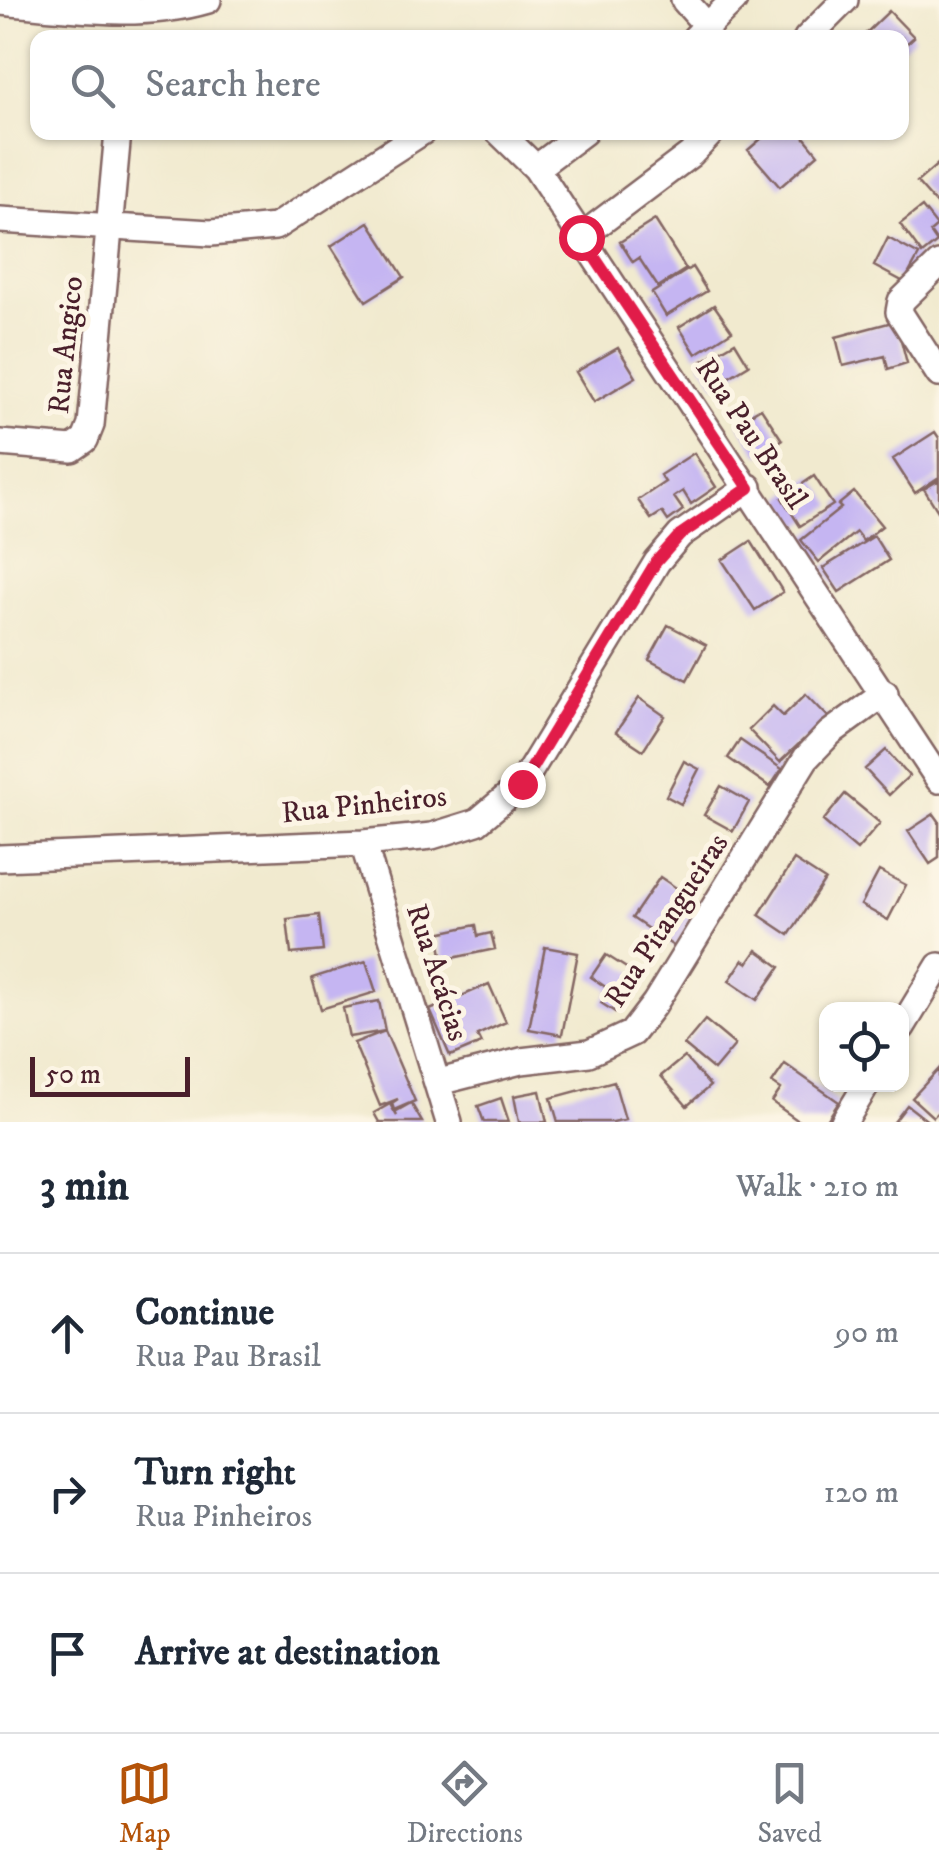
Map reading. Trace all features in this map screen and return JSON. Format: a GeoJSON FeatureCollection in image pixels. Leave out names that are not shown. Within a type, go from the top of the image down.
{"type":"FeatureCollection","features":[{"type":"Feature","properties":{"kind":"street"},"geometry":{"type":"LineString","coordinates":[[0,2],[127,25],[208,0]]}},
{"type":"Feature","properties":{"kind":"street"},"geometry":{"type":"LineString","coordinates":[[684,0],[700,30]]}},
{"type":"Feature","properties":{"kind":"street"},"geometry":{"type":"LineString","coordinates":[[703,30],[734,0]]}},
{"type":"Feature","properties":{"kind":"street"},"geometry":{"type":"LineString","coordinates":[[815,30],[845,0]]}},
{"type":"Feature","properties":{"kind":"street"},"geometry":{"type":"LineString","coordinates":[[110,228],[117,140]]}},
{"type":"Feature","properties":{"kind":"street"},"geometry":{"type":"LineString","coordinates":[[0,220],[212,233],[275,227],[410,140]]}},
{"type":"Feature","properties":{"kind":"street","name":"Rua Pau Brasil"},"geometry":{"type":"LineString","coordinates":[[507,140],[536,168],[939,780]]}},
{"type":"Feature","properties":{"kind":"street"},"geometry":{"type":"LineString","coordinates":[[536,168],[573,140]]}},
{"type":"Feature","properties":{"kind":"street"},"geometry":{"type":"LineString","coordinates":[[581,237],[704,140]]}},
{"type":"Feature","properties":{"kind":"street","name":"Rua Angico"},"geometry":{"type":"LineString","coordinates":[[0,443],[72,448],[85,440],[91,425],[110,228]]}},
{"type":"Feature","properties":{"kind":"street"},"geometry":{"type":"LineString","coordinates":[[939,264],[901,301],[899,312],[939,374]]}},
{"type":"Feature","properties":{"kind":"street","name":"Rua Pinheiros"},"geometry":{"type":"LineString","coordinates":[[0,858],[363,843],[432,836],[477,822],[522,784],[656,562],[680,535],[749,488]]}},
{"type":"Feature","properties":{"kind":"street","name":"Rua Pitangueiras"},"geometry":{"type":"LineString","coordinates":[[439,1082],[520,1060],[589,1053],[632,1033],[656,1003],[806,758],[830,733],[884,693]]}},
{"type":"Feature","properties":{"kind":"street","name":"Rua Acácias"},"geometry":{"type":"LineString","coordinates":[[363,843],[449,1122]]}},
{"type":"Feature","properties":{"kind":"street"},"geometry":{"type":"LineString","coordinates":[[909,1015],[939,966]]}},
{"type":"Feature","properties":{"kind":"street"},"geometry":{"type":"LineString","coordinates":[[844,1122],[862,1092]]}},
{"type":"Feature","properties":{"kind":"building"},"geometry":{"type":"Polygon","coordinates":[[[889,11],[907,30],[869,30],[889,11]]]}},
{"type":"Feature","properties":{"kind":"building"},"geometry":{"type":"Polygon","coordinates":[[[760,140],[807,140],[818,154],[780,187],[748,150],[760,140]]]}},
{"type":"Feature","properties":{"kind":"building"},"geometry":{"type":"Polygon","coordinates":[[[939,163],[939,207],[917,182],[939,163]]]}},
{"type":"Feature","properties":{"kind":"building"},"geometry":{"type":"Polygon","coordinates":[[[922,207],[937,226],[930,232],[937,242],[922,254],[900,224],[922,207]]]}},
{"type":"Feature","properties":{"kind":"building"},"geometry":{"type":"Polygon","coordinates":[[[655,220],[686,269],[658,287],[639,258],[633,262],[620,242],[655,220]]]}},
{"type":"Feature","properties":{"kind":"building"},"geometry":{"type":"Polygon","coordinates":[[[369,222],[404,277],[366,301],[331,246],[369,222]]]}},
{"type":"Feature","properties":{"kind":"building"},"geometry":{"type":"Polygon","coordinates":[[[888,238],[919,255],[904,282],[874,266],[888,238]]]}},
{"type":"Feature","properties":{"kind":"building"},"geometry":{"type":"Polygon","coordinates":[[[692,267],[707,291],[666,316],[652,293],[692,267]]]}},
{"type":"Feature","properties":{"kind":"building"},"geometry":{"type":"Polygon","coordinates":[[[714,305],[732,331],[696,354],[679,327],[714,305]]]}},
{"type":"Feature","properties":{"kind":"building"},"geometry":{"type":"Polygon","coordinates":[[[896,321],[907,363],[888,369],[885,356],[843,366],[836,337],[896,321]]]}},
{"type":"Feature","properties":{"kind":"building"},"geometry":{"type":"Polygon","coordinates":[[[735,342],[749,365],[716,385],[701,362],[735,342]]]}},
{"type":"Feature","properties":{"kind":"building"},"geometry":{"type":"Polygon","coordinates":[[[618,348],[636,377],[594,402],[576,372],[618,348]]]}},
{"type":"Feature","properties":{"kind":"building"},"geometry":{"type":"Polygon","coordinates":[[[761,408],[782,440],[759,455],[738,422],[761,408]]]}},
{"type":"Feature","properties":{"kind":"building"},"geometry":{"type":"Polygon","coordinates":[[[935,432],[939,438],[939,477],[915,493],[893,459],[935,432]]]}},
{"type":"Feature","properties":{"kind":"building"},"geometry":{"type":"Polygon","coordinates":[[[694,453],[716,487],[691,504],[683,491],[674,497],[683,510],[668,521],[662,512],[651,519],[638,500],[665,482],[660,475],[694,453]]]}},
{"type":"Feature","properties":{"kind":"building"},"geometry":{"type":"Polygon","coordinates":[[[814,476],[833,505],[800,526],[782,498],[814,476]]]}},
{"type":"Feature","properties":{"kind":"building"},"geometry":{"type":"Polygon","coordinates":[[[939,480],[939,513],[924,489],[939,480]]]}},
{"type":"Feature","properties":{"kind":"building"},"geometry":{"type":"Polygon","coordinates":[[[854,492],[882,526],[863,541],[856,532],[819,562],[801,540],[841,508],[838,505],[854,492]]]}},
{"type":"Feature","properties":{"kind":"building"},"geometry":{"type":"Polygon","coordinates":[[[874,536],[889,560],[839,592],[823,568],[874,536]]]}},
{"type":"Feature","properties":{"kind":"building"},"geometry":{"type":"Polygon","coordinates":[[[751,541],[783,592],[755,610],[722,560],[751,541]]]}},
{"type":"Feature","properties":{"kind":"building"},"geometry":{"type":"Polygon","coordinates":[[[668,625],[706,645],[687,680],[649,660],[668,625]]]}},
{"type":"Feature","properties":{"kind":"building"},"geometry":{"type":"Polygon","coordinates":[[[806,694],[831,720],[807,744],[803,740],[780,762],[749,730],[773,706],[783,716],[806,694]]]}},
{"type":"Feature","properties":{"kind":"building"},"geometry":{"type":"Polygon","coordinates":[[[639,698],[665,716],[643,750],[616,732],[639,698]]]}},
{"type":"Feature","properties":{"kind":"building"},"geometry":{"type":"Polygon","coordinates":[[[740,740],[782,769],[770,787],[728,758],[740,740]]]}},
{"type":"Feature","properties":{"kind":"building"},"geometry":{"type":"Polygon","coordinates":[[[886,750],[909,776],[889,795],[865,769],[886,750]]]}},
{"type":"Feature","properties":{"kind":"building"},"geometry":{"type":"Polygon","coordinates":[[[684,761],[699,769],[681,804],[666,796],[684,761]]]}},
{"type":"Feature","properties":{"kind":"building"},"geometry":{"type":"Polygon","coordinates":[[[721,786],[749,802],[733,831],[704,815],[721,786]]]}},
{"type":"Feature","properties":{"kind":"building"},"geometry":{"type":"Polygon","coordinates":[[[845,794],[880,823],[857,850],[823,821],[845,794]]]}},
{"type":"Feature","properties":{"kind":"building"},"geometry":{"type":"Polygon","coordinates":[[[934,814],[939,821],[939,858],[930,864],[908,831],[934,814]]]}},
{"type":"Feature","properties":{"kind":"building"},"geometry":{"type":"Polygon","coordinates":[[[794,860],[825,880],[789,935],[759,915],[794,860]]]}},
{"type":"Feature","properties":{"kind":"building"},"geometry":{"type":"Polygon","coordinates":[[[879,871],[906,885],[888,920],[861,905],[879,871]]]}},
{"type":"Feature","properties":{"kind":"building"},"geometry":{"type":"Polygon","coordinates":[[[660,877],[703,906],[675,947],[632,918],[660,877]]]}},
{"type":"Feature","properties":{"kind":"building"},"geometry":{"type":"Polygon","coordinates":[[[319,915],[323,951],[291,954],[287,919],[319,915]]]}},
{"type":"Feature","properties":{"kind":"building"},"geometry":{"type":"Polygon","coordinates":[[[476,925],[478,936],[491,933],[495,949],[443,960],[438,933],[476,925]]]}},
{"type":"Feature","properties":{"kind":"building"},"geometry":{"type":"Polygon","coordinates":[[[545,947],[578,953],[562,1035],[529,1029],[545,947]]]}},
{"type":"Feature","properties":{"kind":"building"},"geometry":{"type":"Polygon","coordinates":[[[757,950],[780,967],[757,1000],[729,981],[743,960],[748,963],[757,950]]]}},
{"type":"Feature","properties":{"kind":"building"},"geometry":{"type":"Polygon","coordinates":[[[606,955],[639,976],[615,1012],[601,1003],[610,990],[591,977],[606,955]]]}},
{"type":"Feature","properties":{"kind":"building"},"geometry":{"type":"Polygon","coordinates":[[[366,961],[376,992],[321,1009],[312,978],[366,961]]]}},
{"type":"Feature","properties":{"kind":"building"},"geometry":{"type":"Polygon","coordinates":[[[489,984],[506,1022],[477,1035],[481,1043],[450,1056],[430,1010],[489,984]]]}},
{"type":"Feature","properties":{"kind":"building"},"geometry":{"type":"Polygon","coordinates":[[[379,1001],[385,1031],[349,1037],[343,1008],[379,1001]]]}},
{"type":"Feature","properties":{"kind":"building"},"geometry":{"type":"Polygon","coordinates":[[[705,1020],[735,1045],[714,1070],[684,1045],[705,1020]]]}},
{"type":"Feature","properties":{"kind":"building"},"geometry":{"type":"Polygon","coordinates":[[[385,1031],[415,1101],[394,1110],[392,1103],[398,1099],[380,1106],[354,1043],[385,1031]]]}},
{"type":"Feature","properties":{"kind":"building"},"geometry":{"type":"Polygon","coordinates":[[[684,1057],[710,1086],[687,1106],[661,1076],[684,1057]]]}},
{"type":"Feature","properties":{"kind":"building"},"geometry":{"type":"Polygon","coordinates":[[[785,1064],[819,1088],[819,1092],[839,1102],[826,1122],[800,1122],[772,1102],[781,1089],[772,1083],[785,1064]]]}},
{"type":"Feature","properties":{"kind":"building"},"geometry":{"type":"Polygon","coordinates":[[[939,1069],[939,1111],[933,1117],[912,1098],[939,1069]]]}},
{"type":"Feature","properties":{"kind":"building"},"geometry":{"type":"Polygon","coordinates":[[[614,1081],[625,1119],[558,1122],[551,1098],[614,1081]]]}},
{"type":"Feature","properties":{"kind":"building"},"geometry":{"type":"Polygon","coordinates":[[[540,1091],[547,1122],[519,1122],[514,1096],[540,1091]]]}},
{"type":"Feature","properties":{"kind":"building"},"geometry":{"type":"Polygon","coordinates":[[[501,1098],[509,1122],[484,1122],[478,1106],[501,1098]]]}},
{"type":"Feature","properties":{"kind":"building"},"geometry":{"type":"Polygon","coordinates":[[[411,1103],[422,1122],[379,1122],[374,1113],[390,1104],[397,1116],[395,1112],[411,1103]]]}},
{"type":"Feature","properties":{"kind":"building"},"geometry":{"type":"Polygon","coordinates":[[[907,1105],[929,1122],[894,1122],[907,1105]]]}},
{"type":"Feature","properties":{"kind":"route"},"geometry":{"type":"LineString","coordinates":[[522,784],[656,562],[680,535],[749,488],[581,237]]}}]}
